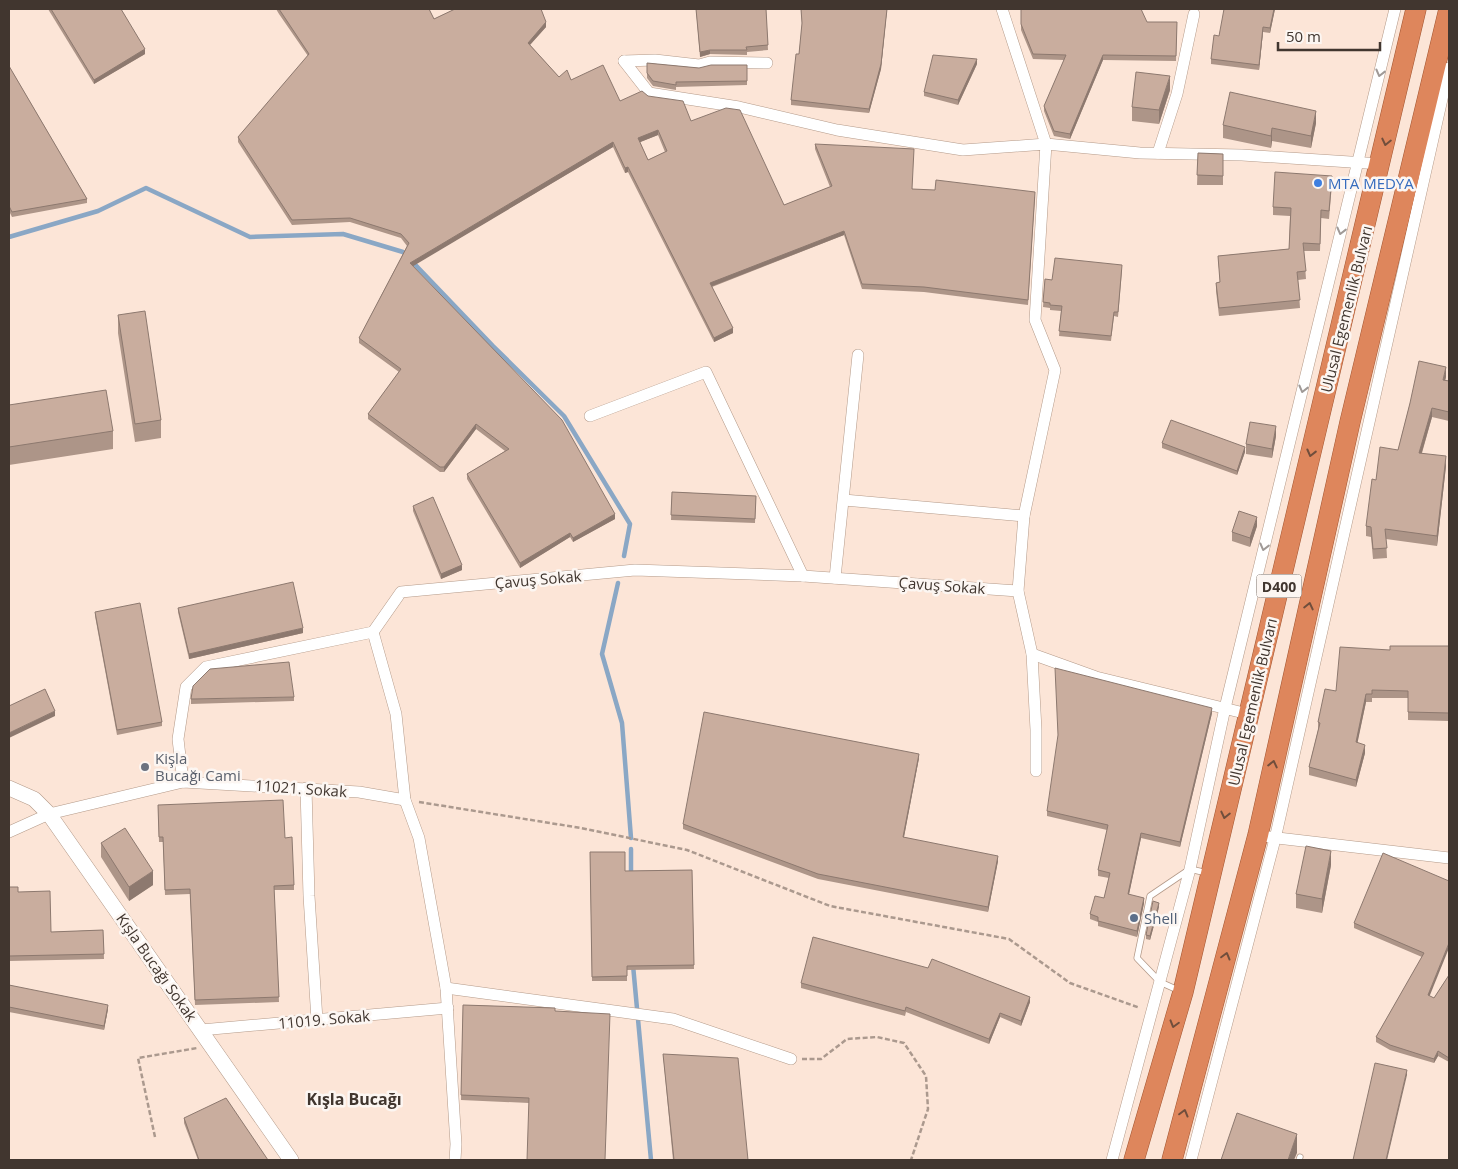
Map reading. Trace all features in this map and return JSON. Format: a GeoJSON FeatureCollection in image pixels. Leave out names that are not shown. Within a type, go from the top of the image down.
{"type":"FeatureCollection","features":[{"type":"Feature","properties":{"kind":"highway","name":"Ulusal Egemenlik Bulvarı"},"geometry":{"type":"LineString","coordinates":[[1134,1160],[1183,992],[1212,874],[1248,714],[1381,164],[1416,9]]}},
{"type":"Feature","properties":{"kind":"highway","name":"Ulusal Egemenlik Bulvarı"},"geometry":{"type":"LineString","coordinates":[[1172,1160],[1267,837],[1347,431],[1412,171],[1445,74],[1449,9]]}},
{"type":"Feature","properties":{"kind":"highway"},"geometry":{"type":"LineString","coordinates":[[1381,164],[1412,171]]}},
{"type":"Feature","properties":{"kind":"street"},"geometry":{"type":"LineString","coordinates":[[1002,9],[1046,144],[1035,320],[1055,370],[1024,516],[1018,591],[1032,654],[1036,771]]}},
{"type":"Feature","properties":{"kind":"street"},"geometry":{"type":"LineString","coordinates":[[1112,1160],[1190,868],[1225,708],[1395,9]]}},
{"type":"Feature","properties":{"kind":"street"},"geometry":{"type":"LineString","coordinates":[[1158,153],[1177,94],[1194,14]]}},
{"type":"Feature","properties":{"kind":"street"},"geometry":{"type":"LineString","coordinates":[[767,63],[710,62],[699,65],[655,60],[624,61],[649,93],[739,107],[837,130],[963,150],[1046,144],[1158,153],[1242,155],[1381,164]]}},
{"type":"Feature","properties":{"kind":"street"},"geometry":{"type":"LineString","coordinates":[[1191,1160],[1445,74]]}},
{"type":"Feature","properties":{"kind":"street"},"geometry":{"type":"LineString","coordinates":[[834,578],[844,500],[858,355]]}},
{"type":"Feature","properties":{"kind":"street"},"geometry":{"type":"LineString","coordinates":[[590,416],[706,372],[803,576]]}},
{"type":"Feature","properties":{"kind":"street"},"geometry":{"type":"LineString","coordinates":[[844,500],[1024,516]]}},
{"type":"Feature","properties":{"kind":"street","name":"Çavuş Sokak"},"geometry":{"type":"LineString","coordinates":[[373,632],[401,592],[635,570],[803,576],[1018,591]]}},
{"type":"Feature","properties":{"kind":"street"},"geometry":{"type":"LineString","coordinates":[[183,782],[178,740],[186,687],[206,667],[373,632],[396,714],[405,800],[419,838],[446,988],[456,1144],[455,1160]]}},
{"type":"Feature","properties":{"kind":"street"},"geometry":{"type":"LineString","coordinates":[[1032,654],[1096,677],[1248,714]]}},
{"type":"Feature","properties":{"kind":"street","name":"11021. Sokak"},"geometry":{"type":"LineString","coordinates":[[9,832],[49,814],[183,782],[359,792],[405,800]]}},
{"type":"Feature","properties":{"kind":"street","name":"Kışla Bucağı Sokak"},"geometry":{"type":"LineString","coordinates":[[9,788],[34,799],[49,814],[291,1160]]}},
{"type":"Feature","properties":{"kind":"street"},"geometry":{"type":"LineString","coordinates":[[306,788],[309,896],[317,1020]]}},
{"type":"Feature","properties":{"kind":"street"},"geometry":{"type":"LineString","coordinates":[[1267,837],[1449,858]]}},
{"type":"Feature","properties":{"kind":"street"},"geometry":{"type":"LineString","coordinates":[[446,988],[598,1007],[673,1019],[791,1059]]}},
{"type":"Feature","properties":{"kind":"street","name":"11019. Sokak"},"geometry":{"type":"LineString","coordinates":[[201,1030],[448,1008]]}},
{"type":"Feature","properties":{"kind":"lane"},"geometry":{"type":"LineString","coordinates":[[1183,992],[1160,982],[1137,958],[1150,896],[1190,868],[1212,874]]}},
{"type":"Feature","properties":{"kind":"path"},"geometry":{"type":"LineString","coordinates":[[405,800],[581,828],[687,850],[830,906],[1010,939],[1070,983],[1153,1012]]}},
{"type":"Feature","properties":{"kind":"path"},"geometry":{"type":"LineString","coordinates":[[791,1059],[821,1059],[847,1039],[877,1037],[904,1043],[926,1076],[928,1109],[911,1160]]}},
{"type":"Feature","properties":{"kind":"path"},"geometry":{"type":"LineString","coordinates":[[155,1137],[138,1058],[212,1046]]}},
{"type":"Feature","properties":{"kind":"building"},"geometry":{"type":"Polygon","coordinates":[[[51,9],[121,9],[145,49],[94,80],[51,9]]]}},
{"type":"Feature","properties":{"kind":"building"},"geometry":{"type":"Polygon","coordinates":[[[279,9],[429,9],[434,19],[455,9],[541,9],[546,22],[528,43],[559,77],[567,70],[571,80],[603,65],[620,101],[642,91],[648,96],[683,101],[691,121],[726,108],[740,110],[784,205],[832,186],[815,144],[914,149],[912,189],[935,190],[936,180],[1035,192],[1028,300],[924,287],[862,284],[844,231],[710,283],[733,328],[714,338],[628,167],[625,168],[613,142],[410,263],[562,420],[615,514],[573,538],[570,533],[520,563],[467,474],[509,449],[476,424],[444,467],[440,467],[368,414],[401,369],[359,338],[409,243],[401,234],[350,218],[292,220],[238,137],[309,54],[279,9]],[[658,130],[638,138],[648,160],[667,151],[658,130]]]}},
{"type":"Feature","properties":{"kind":"building"},"geometry":{"type":"Polygon","coordinates":[[[696,9],[766,9],[768,45],[746,47],[747,50],[710,50],[700,52],[696,9]]]}},
{"type":"Feature","properties":{"kind":"building"},"geometry":{"type":"Polygon","coordinates":[[[801,9],[887,9],[881,64],[869,109],[791,100],[796,54],[799,54],[802,23],[801,9]]]}},
{"type":"Feature","properties":{"kind":"building"},"geometry":{"type":"Polygon","coordinates":[[[1021,9],[1141,9],[1147,22],[1177,22],[1176,56],[1103,55],[1070,134],[1054,131],[1044,106],[1066,55],[1033,54],[1021,24],[1021,9]]]}},
{"type":"Feature","properties":{"kind":"building"},"geometry":{"type":"Polygon","coordinates":[[[1224,9],[1274,9],[1270,28],[1263,27],[1259,65],[1211,59],[1214,35],[1219,36],[1224,9]]]}},
{"type":"Feature","properties":{"kind":"building"},"geometry":{"type":"Polygon","coordinates":[[[933,55],[977,59],[958,100],[924,92],[933,55]]]}},
{"type":"Feature","properties":{"kind":"building"},"geometry":{"type":"Polygon","coordinates":[[[647,63],[699,68],[711,65],[747,65],[747,81],[676,82],[676,85],[653,81],[647,73],[647,63]]]}},
{"type":"Feature","properties":{"kind":"building"},"geometry":{"type":"Polygon","coordinates":[[[9,66],[87,199],[12,212],[9,206],[9,66]]]}},
{"type":"Feature","properties":{"kind":"building"},"geometry":{"type":"Polygon","coordinates":[[[1136,72],[1170,76],[1159,110],[1132,107],[1136,72]]]}},
{"type":"Feature","properties":{"kind":"building"},"geometry":{"type":"Polygon","coordinates":[[[1230,92],[1316,111],[1311,136],[1272,128],[1271,136],[1223,125],[1230,92]]]}},
{"type":"Feature","properties":{"kind":"building"},"geometry":{"type":"Polygon","coordinates":[[[1198,153],[1223,154],[1223,176],[1197,175],[1198,153]]]}},
{"type":"Feature","properties":{"kind":"building"},"geometry":{"type":"Polygon","coordinates":[[[1275,172],[1332,176],[1329,211],[1321,210],[1320,244],[1303,243],[1306,271],[1297,272],[1300,300],[1219,308],[1216,283],[1220,282],[1218,256],[1289,249],[1291,208],[1273,207],[1275,172]]]}},
{"type":"Feature","properties":{"kind":"building"},"geometry":{"type":"Polygon","coordinates":[[[1055,258],[1122,265],[1118,312],[1114,312],[1111,336],[1059,331],[1062,306],[1043,302],[1045,279],[1052,280],[1055,258]]]}},
{"type":"Feature","properties":{"kind":"building"},"geometry":{"type":"Polygon","coordinates":[[[145,311],[161,420],[135,424],[118,315],[145,311]]]}},
{"type":"Feature","properties":{"kind":"building"},"geometry":{"type":"Polygon","coordinates":[[[1419,361],[1446,367],[1443,380],[1449,381],[1449,412],[1432,408],[1419,453],[1446,456],[1437,536],[1385,529],[1387,548],[1373,549],[1371,527],[1366,526],[1372,479],[1376,480],[1380,447],[1398,450],[1419,361]]]}},
{"type":"Feature","properties":{"kind":"building"},"geometry":{"type":"Polygon","coordinates":[[[106,390],[113,431],[9,447],[9,405],[106,390]]]}},
{"type":"Feature","properties":{"kind":"building"},"geometry":{"type":"Polygon","coordinates":[[[1171,420],[1245,447],[1237,471],[1162,443],[1171,420]]]}},
{"type":"Feature","properties":{"kind":"building"},"geometry":{"type":"Polygon","coordinates":[[[1250,422],[1276,426],[1272,449],[1246,444],[1250,422]]]}},
{"type":"Feature","properties":{"kind":"building"},"geometry":{"type":"Polygon","coordinates":[[[672,492],[756,496],[755,519],[671,515],[672,492]]]}},
{"type":"Feature","properties":{"kind":"building"},"geometry":{"type":"Polygon","coordinates":[[[433,497],[462,565],[441,574],[413,506],[433,497]]]}},
{"type":"Feature","properties":{"kind":"building"},"geometry":{"type":"Polygon","coordinates":[[[1239,511],[1257,517],[1250,538],[1232,532],[1239,511]]]}},
{"type":"Feature","properties":{"kind":"building"},"geometry":{"type":"Polygon","coordinates":[[[293,582],[303,628],[189,654],[178,608],[293,582]]]}},
{"type":"Feature","properties":{"kind":"building"},"geometry":{"type":"Polygon","coordinates":[[[140,603],[162,722],[117,730],[95,612],[140,603]]]}},
{"type":"Feature","properties":{"kind":"building"},"geometry":{"type":"Polygon","coordinates":[[[1390,646],[1449,646],[1449,713],[1408,712],[1408,691],[1372,690],[1372,694],[1366,694],[1356,742],[1365,745],[1356,780],[1309,767],[1320,723],[1318,722],[1325,689],[1336,691],[1340,647],[1390,650],[1390,646]]]}},
{"type":"Feature","properties":{"kind":"building"},"geometry":{"type":"Polygon","coordinates":[[[289,662],[294,697],[191,699],[193,686],[210,669],[289,662]]]}},
{"type":"Feature","properties":{"kind":"building"},"geometry":{"type":"Polygon","coordinates":[[[1055,668],[1212,708],[1180,842],[1141,833],[1128,894],[1144,898],[1137,931],[1098,921],[1098,917],[1090,914],[1095,896],[1104,898],[1110,873],[1098,870],[1108,825],[1047,811],[1058,735],[1055,668]]]}},
{"type":"Feature","properties":{"kind":"building"},"geometry":{"type":"Polygon","coordinates":[[[45,689],[55,711],[9,733],[9,706],[45,689]]]}},
{"type":"Feature","properties":{"kind":"building"},"geometry":{"type":"Polygon","coordinates":[[[704,712],[919,754],[903,837],[998,856],[988,907],[818,874],[683,824],[704,712]]]}},
{"type":"Feature","properties":{"kind":"building"},"geometry":{"type":"Polygon","coordinates":[[[283,800],[285,838],[292,837],[294,885],[274,886],[279,997],[195,1000],[190,889],[165,890],[163,837],[159,837],[158,805],[283,800]]]}},
{"type":"Feature","properties":{"kind":"building"},"geometry":{"type":"Polygon","coordinates":[[[125,828],[153,871],[129,887],[101,843],[125,828]]]}},
{"type":"Feature","properties":{"kind":"building"},"geometry":{"type":"Polygon","coordinates":[[[1306,846],[1331,851],[1322,899],[1296,894],[1306,846]]]}},
{"type":"Feature","properties":{"kind":"building"},"geometry":{"type":"Polygon","coordinates":[[[590,852],[625,852],[625,871],[692,870],[694,965],[627,966],[627,976],[592,977],[590,852]]]}},
{"type":"Feature","properties":{"kind":"building"},"geometry":{"type":"Polygon","coordinates":[[[1383,853],[1449,881],[1449,943],[1428,995],[1434,998],[1449,975],[1449,1058],[1438,1051],[1434,1059],[1390,1045],[1376,1037],[1424,953],[1354,923],[1383,853]]]}},
{"type":"Feature","properties":{"kind":"building"},"geometry":{"type":"Polygon","coordinates":[[[9,887],[18,887],[18,892],[50,891],[51,932],[103,930],[104,954],[9,956],[9,887]]]}},
{"type":"Feature","properties":{"kind":"building"},"geometry":{"type":"Polygon","coordinates":[[[1153,901],[1159,903],[1150,936],[1146,935],[1153,901]]]}},
{"type":"Feature","properties":{"kind":"building"},"geometry":{"type":"Polygon","coordinates":[[[813,937],[928,968],[932,959],[1030,997],[1021,1021],[1000,1013],[989,1039],[906,1007],[905,1011],[801,983],[813,937]]]}},
{"type":"Feature","properties":{"kind":"building"},"geometry":{"type":"Polygon","coordinates":[[[9,985],[108,1005],[104,1026],[9,1007],[9,985]]]}},
{"type":"Feature","properties":{"kind":"building"},"geometry":{"type":"Polygon","coordinates":[[[463,1005],[555,1008],[555,1011],[610,1014],[605,1160],[527,1160],[529,1098],[461,1095],[463,1005]]]}},
{"type":"Feature","properties":{"kind":"building"},"geometry":{"type":"Polygon","coordinates":[[[663,1054],[738,1058],[748,1160],[674,1160],[663,1054]]]}},
{"type":"Feature","properties":{"kind":"building"},"geometry":{"type":"Polygon","coordinates":[[[1375,1063],[1407,1070],[1386,1160],[1353,1160],[1375,1063]]]}},
{"type":"Feature","properties":{"kind":"building"},"geometry":{"type":"Polygon","coordinates":[[[226,1098],[268,1160],[199,1160],[184,1118],[226,1098]]]}},
{"type":"Feature","properties":{"kind":"building"},"geometry":{"type":"Polygon","coordinates":[[[1237,1113],[1297,1134],[1288,1160],[1221,1160],[1237,1113]]]}},
{"type":"Feature","properties":{"kind":"waterway"},"geometry":{"type":"LineString","coordinates":[[9,237],[98,211],[146,188],[250,237],[343,234],[403,252],[493,346],[564,416],[630,524],[624,556]]}},
{"type":"Feature","properties":{"kind":"waterway"},"geometry":{"type":"LineString","coordinates":[[618,583],[602,654],[622,723],[631,838]]}},
{"type":"Feature","properties":{"kind":"waterway"},"geometry":{"type":"LineString","coordinates":[[631,849],[631,877]]}},
{"type":"Feature","properties":{"kind":"waterway"},"geometry":{"type":"LineString","coordinates":[[633,965],[651,1160]]}},
{"type":"Feature","properties":{"kind":"place","name":"MTA MEDYA"},"geometry":{"type":"Point","coordinates":[1318,183]}},
{"type":"Feature","properties":{"kind":"place","name":"Kişla Bucağı Cami"},"geometry":{"type":"Point","coordinates":[145,767]}},
{"type":"Feature","properties":{"kind":"place","name":"Shell"},"geometry":{"type":"Point","coordinates":[1134,918]}},
{"type":"Feature","properties":{"kind":"district","name":"Kışla Bucağı"},"geometry":{"type":"Point","coordinates":[354,1099]}}]}
